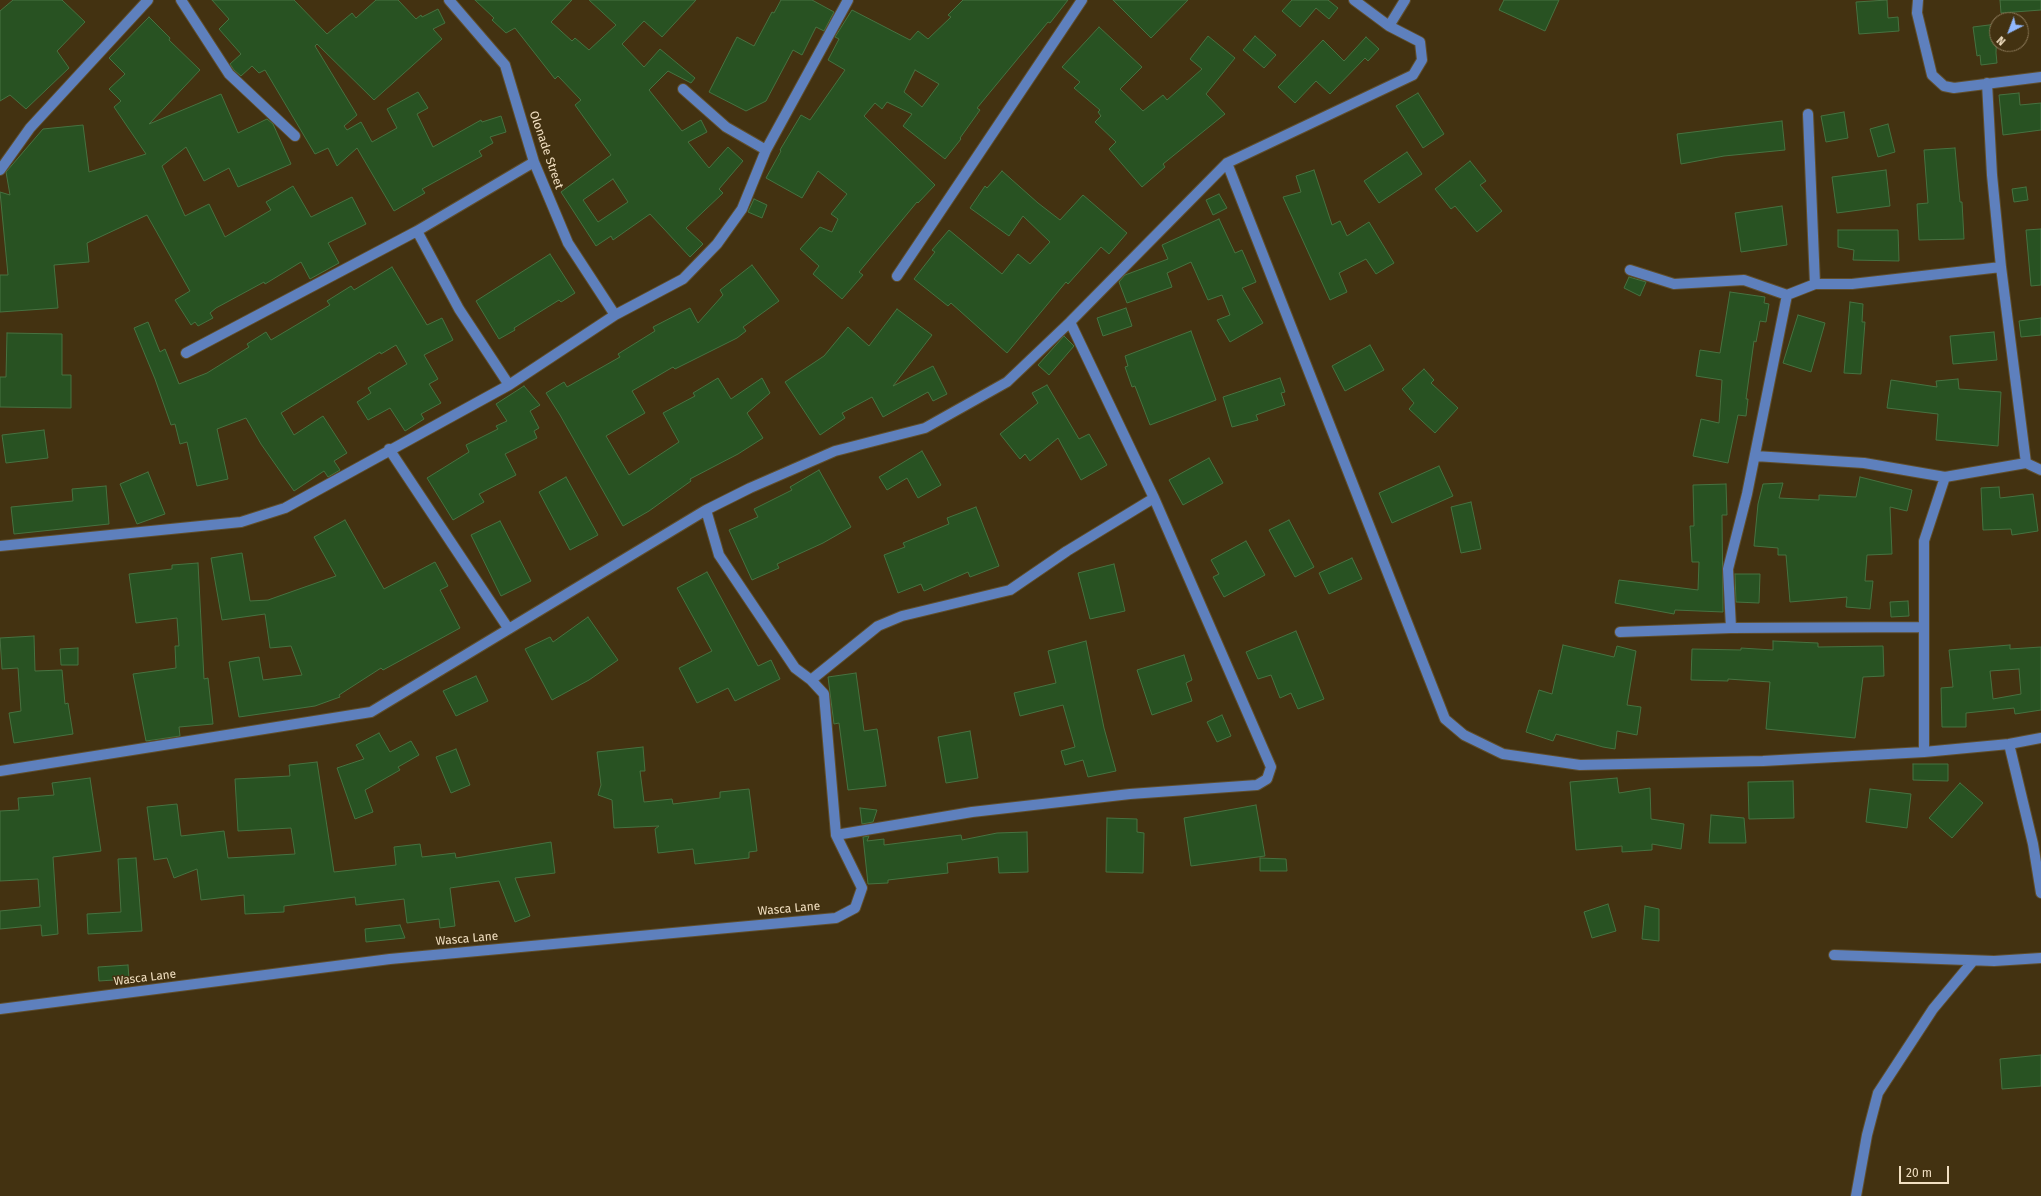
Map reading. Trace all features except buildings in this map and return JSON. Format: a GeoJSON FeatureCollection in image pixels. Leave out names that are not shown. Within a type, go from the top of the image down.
{"type":"FeatureCollection","features":[{"type":"Feature","properties":{"kind":"street"},"geometry":{"type":"LineString","coordinates":[[0,170],[30,128],[148,0]]}},
{"type":"Feature","properties":{"kind":"street"},"geometry":{"type":"LineString","coordinates":[[181,0],[229,74],[295,136]]}},
{"type":"Feature","properties":{"kind":"street","name":"Olonade Street"},"geometry":{"type":"LineString","coordinates":[[449,0],[505,65],[534,162],[568,244],[615,314]]}},
{"type":"Feature","properties":{"kind":"street"},"geometry":{"type":"LineString","coordinates":[[0,546],[241,522],[285,508],[508,386],[615,314],[683,278],[717,244],[742,209],[766,150],[848,0]]}},
{"type":"Feature","properties":{"kind":"street"},"geometry":{"type":"LineString","coordinates":[[897,276],[1082,0]]}},
{"type":"Feature","properties":{"kind":"street"},"geometry":{"type":"LineString","coordinates":[[0,771],[371,712],[706,510],[750,488],[835,452],[926,428],[1007,382],[1070,322],[1227,163],[1413,75],[1422,60],[1420,42],[1389,26],[1354,0]]}},
{"type":"Feature","properties":{"kind":"street"},"geometry":{"type":"LineString","coordinates":[[1389,26],[1405,0]]}},
{"type":"Feature","properties":{"kind":"street"},"geometry":{"type":"LineString","coordinates":[[1918,0],[1917,13],[1932,75],[1944,86],[1954,88],[2041,77]]}},
{"type":"Feature","properties":{"kind":"street"},"geometry":{"type":"LineString","coordinates":[[1987,84],[1992,175],[2001,268],[2026,463]]}},
{"type":"Feature","properties":{"kind":"street"},"geometry":{"type":"LineString","coordinates":[[683,89],[726,126],[766,150]]}},
{"type":"Feature","properties":{"kind":"street"},"geometry":{"type":"LineString","coordinates":[[1808,114],[1815,284]]}},
{"type":"Feature","properties":{"kind":"street"},"geometry":{"type":"LineString","coordinates":[[186,353],[417,231],[534,162]]}},
{"type":"Feature","properties":{"kind":"street"},"geometry":{"type":"LineString","coordinates":[[1227,163],[1444,719],[1464,736],[1503,754],[1580,765],[1763,761],[1924,752],[2009,744],[2041,738]]}},
{"type":"Feature","properties":{"kind":"street"},"geometry":{"type":"LineString","coordinates":[[417,231],[460,309],[508,386]]}},
{"type":"Feature","properties":{"kind":"street"},"geometry":{"type":"LineString","coordinates":[[1630,270],[1674,284],[1744,280],[1787,296],[1815,284],[1852,284],[2001,268]]}},
{"type":"Feature","properties":{"kind":"street"},"geometry":{"type":"LineString","coordinates":[[1731,628],[1728,568],[1755,456],[1787,296]]}},
{"type":"Feature","properties":{"kind":"street"},"geometry":{"type":"LineString","coordinates":[[706,510],[719,555],[795,668],[811,680],[824,694],[836,835],[972,812],[1130,794],[1257,785],[1267,779],[1271,767],[1154,498],[1070,322]]}},
{"type":"Feature","properties":{"kind":"street"},"geometry":{"type":"LineString","coordinates":[[389,450],[508,628]]}},
{"type":"Feature","properties":{"kind":"street"},"geometry":{"type":"LineString","coordinates":[[1755,456],[1864,463],[1945,477],[2026,463],[2041,470]]}},
{"type":"Feature","properties":{"kind":"street"},"geometry":{"type":"LineString","coordinates":[[1924,752],[1924,541],[1945,477]]}},
{"type":"Feature","properties":{"kind":"street"},"geometry":{"type":"LineString","coordinates":[[811,680],[878,626],[902,616],[1010,590],[1066,551],[1154,498]]}},
{"type":"Feature","properties":{"kind":"street"},"geometry":{"type":"LineString","coordinates":[[1620,632],[1731,628],[1923,627]]}},
{"type":"Feature","properties":{"kind":"street"},"geometry":{"type":"LineString","coordinates":[[2009,744],[2033,844],[2041,893]]}},
{"type":"Feature","properties":{"kind":"street","name":"Wasca Lane"},"geometry":{"type":"LineString","coordinates":[[0,1009],[390,959],[836,918],[856,908],[862,888],[836,835]]}},
{"type":"Feature","properties":{"kind":"street"},"geometry":{"type":"LineString","coordinates":[[1834,955],[1994,961],[2041,958]]}},
{"type":"Feature","properties":{"kind":"street"},"geometry":{"type":"LineString","coordinates":[[1856,1196],[1867,1135],[1878,1093],[1933,1009],[1973,960]]}}]}
